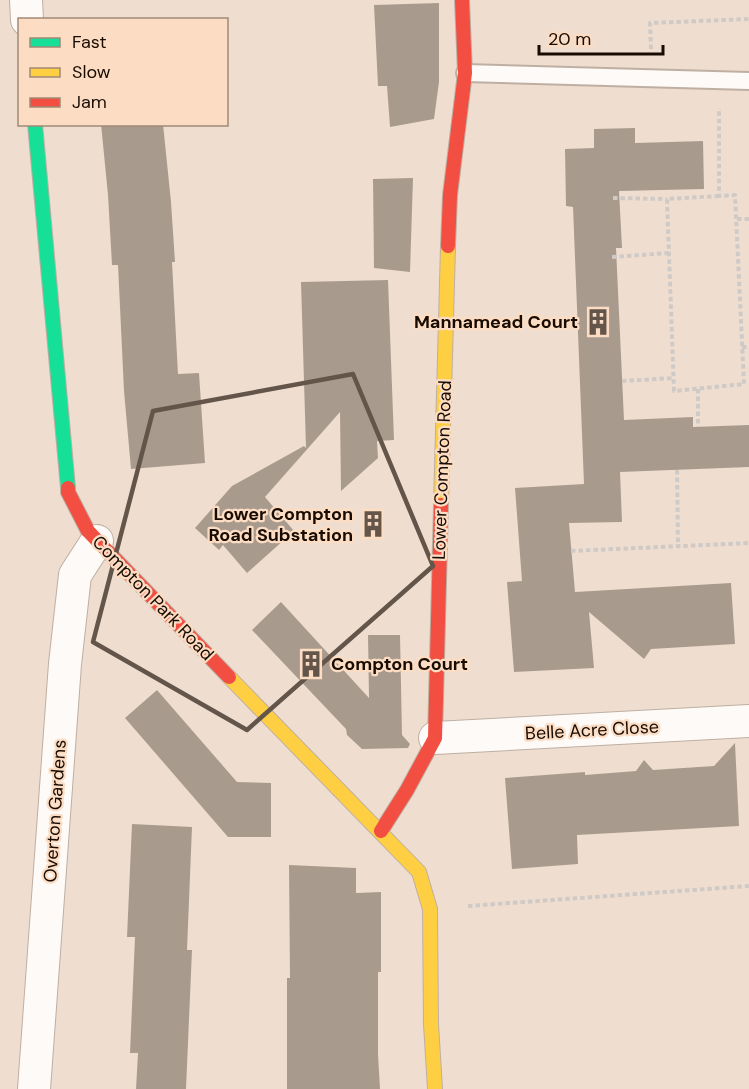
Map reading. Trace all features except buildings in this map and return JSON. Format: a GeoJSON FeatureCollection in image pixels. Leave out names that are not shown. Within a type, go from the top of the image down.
{"type":"FeatureCollection","features":[{"type":"Feature","properties":{"kind":"street"},"geometry":{"type":"LineString","coordinates":[[26,0],[27,18]]}},
{"type":"Feature","properties":{"kind":"street","name":"Lower Compton Road"},"geometry":{"type":"LineString","coordinates":[[381,831],[407,790],[435,738],[450,195],[465,73],[462,0]]}},
{"type":"Feature","properties":{"kind":"street","name":"Compton Park Road"},"geometry":{"type":"LineString","coordinates":[[35,126],[68,492],[88,531],[381,831]]}},
{"type":"Feature","properties":{"kind":"street","name":"Overton Gardens"},"geometry":{"type":"LineString","coordinates":[[34,1089],[65,664],[75,575],[98,541]]}},
{"type":"Feature","properties":{"kind":"street","name":"Belle Acre Close"},"geometry":{"type":"LineString","coordinates":[[435,738],[749,721]]}},
{"type":"Feature","properties":{"kind":"street"},"geometry":{"type":"LineString","coordinates":[[381,831],[419,872],[430,909],[431,1024],[435,1089]]}},
{"type":"Feature","properties":{"kind":"lane"},"geometry":{"type":"LineString","coordinates":[[465,73],[749,81]]}},
{"type":"Feature","properties":{"kind":"path"},"geometry":{"type":"LineString","coordinates":[[650,23],[749,19]]}},
{"type":"Feature","properties":{"kind":"path"},"geometry":{"type":"LineString","coordinates":[[719,80],[719,196]]}},
{"type":"Feature","properties":{"kind":"path"},"geometry":{"type":"LineString","coordinates":[[613,198],[735,195],[744,384],[675,391],[667,198]]}},
{"type":"Feature","properties":{"kind":"path"},"geometry":{"type":"LineString","coordinates":[[737,219],[749,219]]}},
{"type":"Feature","properties":{"kind":"path"},"geometry":{"type":"LineString","coordinates":[[612,257],[669,253]]}},
{"type":"Feature","properties":{"kind":"path"},"geometry":{"type":"LineString","coordinates":[[742,347],[749,347]]}},
{"type":"Feature","properties":{"kind":"path"},"geometry":{"type":"LineString","coordinates":[[622,381],[674,378]]}},
{"type":"Feature","properties":{"kind":"path"},"geometry":{"type":"LineString","coordinates":[[698,389],[698,427]]}},
{"type":"Feature","properties":{"kind":"path"},"geometry":{"type":"LineString","coordinates":[[676,470],[678,546]]}},
{"type":"Feature","properties":{"kind":"path"},"geometry":{"type":"LineString","coordinates":[[571,551],[749,543]]}},
{"type":"Feature","properties":{"kind":"path"},"geometry":{"type":"LineString","coordinates":[[430,909],[749,886]]}},
{"type":"Feature","properties":{"kind":"highlighted area"},"geometry":{"type":"Polygon","coordinates":[[[353,374],[433,566],[247,730],[93,642],[153,411],[353,374]]]}},
{"type":"Feature","properties":{"kind":"traffic: fast"},"geometry":{"type":"LineString","coordinates":[[35,126],[68,488]]}},
{"type":"Feature","properties":{"kind":"traffic: slow"},"geometry":{"type":"LineString","coordinates":[[441,505],[448,246]]}},
{"type":"Feature","properties":{"kind":"traffic: slow"},"geometry":{"type":"LineString","coordinates":[[229,677],[419,872],[430,909],[431,1024],[435,1089]]}},
{"type":"Feature","properties":{"kind":"traffic: jam"},"geometry":{"type":"LineString","coordinates":[[448,246],[450,195],[465,73],[462,0]]}},
{"type":"Feature","properties":{"kind":"traffic: jam"},"geometry":{"type":"LineString","coordinates":[[68,488],[88,531],[229,677]]}},
{"type":"Feature","properties":{"kind":"traffic: jam"},"geometry":{"type":"LineString","coordinates":[[381,831],[407,790],[435,738],[441,505]]}},
{"type":"Feature","properties":{"kind":"place","name":"Mannamead Court"},"geometry":{"type":"Point","coordinates":[598,322]}},
{"type":"Feature","properties":{"kind":"place","name":"Lower Compton Road Substation"},"geometry":{"type":"Point","coordinates":[373,524]}},
{"type":"Feature","properties":{"kind":"place","name":"Compton Court"},"geometry":{"type":"Point","coordinates":[311,664]}}]}
